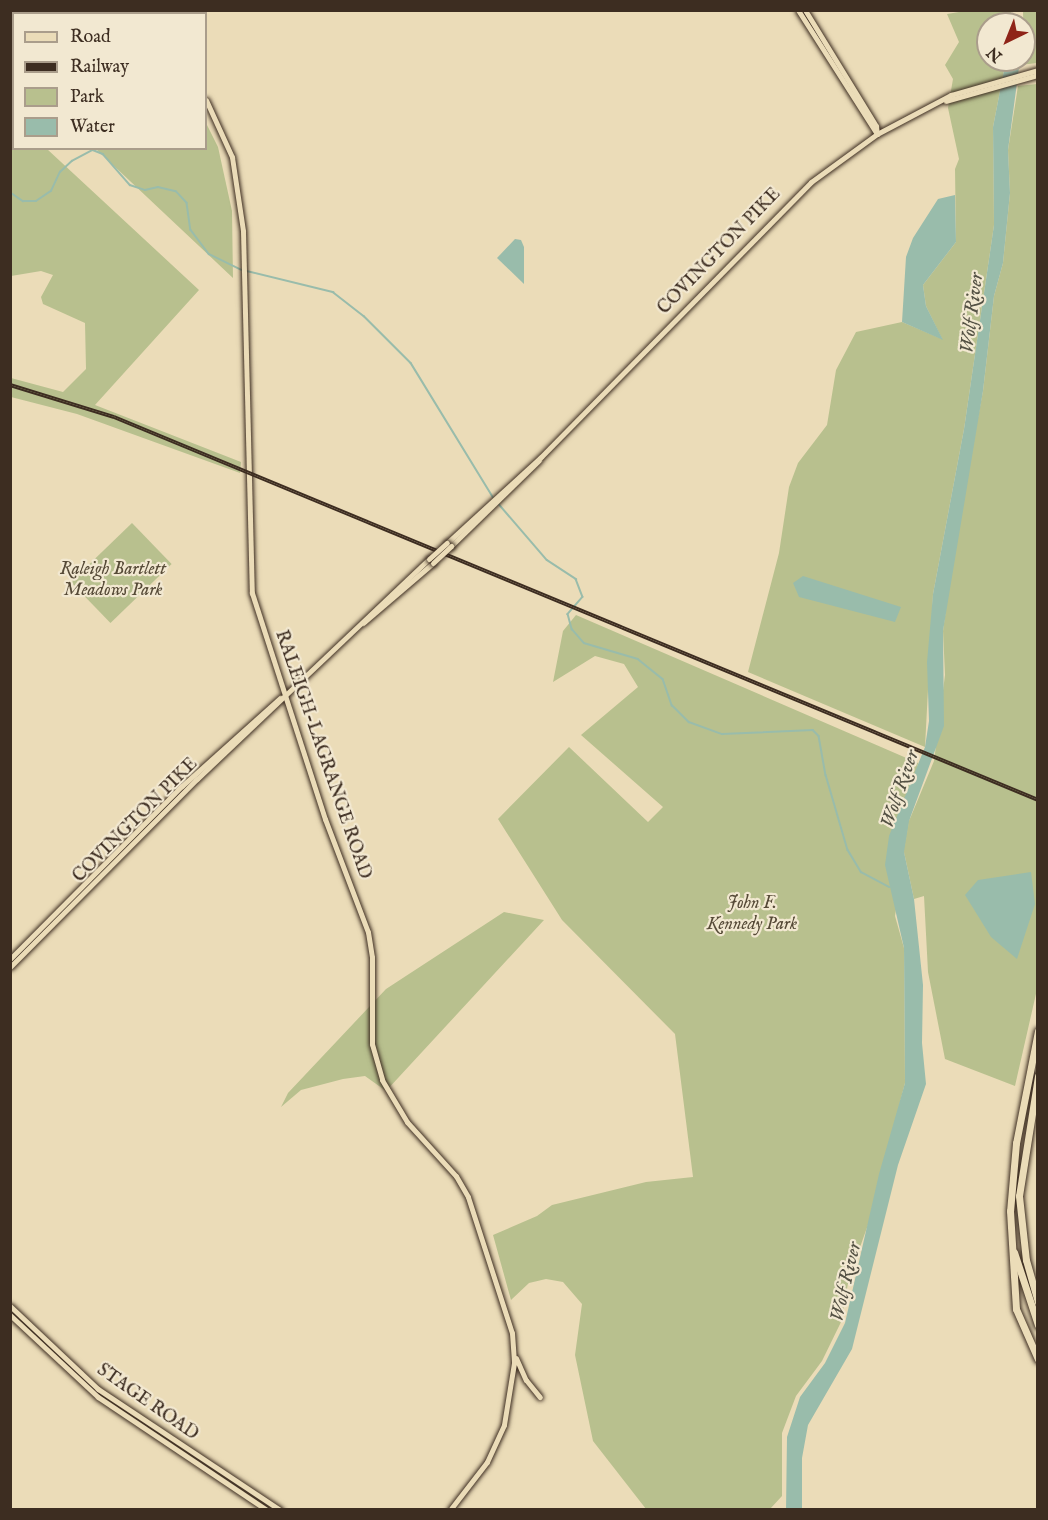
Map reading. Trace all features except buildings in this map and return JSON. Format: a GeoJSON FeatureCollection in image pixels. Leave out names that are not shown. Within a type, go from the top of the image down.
{"type":"FeatureCollection","features":[{"type":"Feature","properties":{"kind":"highway"},"geometry":{"type":"LineString","coordinates":[[1038,1031],[1016,1143],[1010,1211],[1016,1309],[1038,1359]]}},
{"type":"Feature","properties":{"kind":"highway"},"geometry":{"type":"LineString","coordinates":[[1038,1076],[1019,1196],[1024,1249],[1038,1302]]}},
{"type":"Feature","properties":{"kind":"highway"},"geometry":{"type":"LineString","coordinates":[[1010,1211],[1020,1277],[1038,1326]]}},
{"type":"Feature","properties":{"kind":"highway"},"geometry":{"type":"LineString","coordinates":[[1024,1249],[1038,1287]]}},
{"type":"Feature","properties":{"kind":"main road"},"geometry":{"type":"LineString","coordinates":[[798,10],[857,101],[868,124],[877,134]]}},
{"type":"Feature","properties":{"kind":"main road"},"geometry":{"type":"LineString","coordinates":[[805,10],[877,134]]}},
{"type":"Feature","properties":{"kind":"main road","name":"COVINGTON PIKE"},"geometry":{"type":"LineString","coordinates":[[10,966],[284,696],[541,457],[790,202],[877,134],[944,101],[1038,70]]}},
{"type":"Feature","properties":{"kind":"main road","name":"COVINGTON PIKE"},"geometry":{"type":"LineString","coordinates":[[952,98],[1038,75]]}},
{"type":"Feature","properties":{"kind":"main road","name":"RALEIGH-LAGRANGE ROAD"},"geometry":{"type":"LineString","coordinates":[[207,102],[232,158],[239,186],[252,593],[325,819],[368,932],[372,957],[372,1044],[382,1080],[407,1122],[456,1176],[468,1197],[507,1315],[513,1352],[512,1387],[498,1441],[450,1509]]}},
{"type":"Feature","properties":{"kind":"main road"},"geometry":{"type":"LineString","coordinates":[[860,146],[868,124]]}},
{"type":"Feature","properties":{"kind":"main road","name":"COVINGTON PIKE"},"geometry":{"type":"LineString","coordinates":[[10,959],[195,773],[284,696]]}},
{"type":"Feature","properties":{"kind":"main road","name":"STAGE ROAD"},"geometry":{"type":"LineString","coordinates":[[10,1306],[99,1389],[280,1509]]}},
{"type":"Feature","properties":{"kind":"main road","name":"STAGE ROAD"},"geometry":{"type":"LineString","coordinates":[[10,1315],[98,1397],[267,1509]]}},
{"type":"Feature","properties":{"kind":"main road"},"geometry":{"type":"LineString","coordinates":[[513,1352],[526,1380],[540,1396]]}},
{"type":"Feature","properties":{"kind":"green space"},"geometry":{"type":"Polygon","coordinates":[[[965,11],[1011,11],[976,12],[976,72],[1004,72],[993,127],[994,225],[964,429],[933,594],[925,747],[748,672],[779,553],[789,487],[798,463],[827,425],[836,370],[856,332],[902,322],[942,339],[926,306],[923,285],[956,242],[955,169],[959,159],[948,108],[953,79],[945,65],[959,42],[947,14],[965,11]]]}},
{"type":"Feature","properties":{"kind":"green space"},"geometry":{"type":"Polygon","coordinates":[[[1037,11],[1037,63],[1036,12],[1023,12],[1037,11]]]}},
{"type":"Feature","properties":{"kind":"green space"},"geometry":{"type":"Polygon","coordinates":[[[1037,84],[1038,985],[1015,1086],[945,1059],[928,972],[924,896],[914,899],[904,852],[909,821],[934,761],[945,675],[943,631],[956,534],[983,391],[994,296],[1003,263],[1010,193],[1008,150],[1018,86],[1037,84]]]}},
{"type":"Feature","properties":{"kind":"green space"},"geometry":{"type":"Polygon","coordinates":[[[11,116],[12,150],[48,150],[199,290],[95,405],[241,462],[240,473],[77,414],[11,397],[11,378],[63,392],[86,369],[85,323],[43,304],[41,297],[53,275],[41,271],[11,276],[11,116]]]}},
{"type":"Feature","properties":{"kind":"green space"},"geometry":{"type":"Polygon","coordinates":[[[207,125],[218,147],[232,211],[233,278],[97,150],[207,150],[207,125]]]}},
{"type":"Feature","properties":{"kind":"green space","name":"Raleigh Bartlett Meadows Park"},"geometry":{"type":"Polygon","coordinates":[[[132,523],[172,564],[110,623],[71,582],[132,523]]]}},
{"type":"Feature","properties":{"kind":"green space","name":"John F. Kennedy Park"},"geometry":{"type":"Polygon","coordinates":[[[576,615],[918,763],[895,916],[904,948],[905,1083],[869,1222],[849,1278],[841,1322],[822,1361],[796,1396],[782,1433],[782,1496],[770,1509],[646,1509],[593,1441],[575,1355],[582,1304],[563,1282],[546,1279],[529,1283],[511,1300],[493,1235],[537,1216],[552,1205],[646,1182],[693,1177],[675,1034],[562,920],[498,819],[569,747],[648,822],[663,807],[581,735],[638,687],[624,664],[595,656],[553,682],[563,631],[576,615]]]}},
{"type":"Feature","properties":{"kind":"green space"},"geometry":{"type":"Polygon","coordinates":[[[504,912],[544,920],[386,1091],[365,1076],[343,1079],[301,1090],[281,1107],[288,1093],[386,989],[504,912]]]}},
{"type":"Feature","properties":{"kind":"water"},"geometry":{"type":"Polygon","coordinates":[[[1004,72],[1018,72],[1008,150],[1010,193],[1003,263],[994,296],[983,391],[943,631],[944,726],[909,821],[904,852],[914,899],[923,985],[922,1043],[926,1084],[898,1165],[852,1349],[808,1425],[802,1458],[802,1509],[786,1510],[787,1437],[800,1397],[825,1363],[845,1323],[879,1174],[905,1083],[904,948],[885,865],[889,836],[925,747],[929,721],[927,662],[933,594],[964,429],[994,225],[993,127],[1004,72]]]}},
{"type":"Feature","properties":{"kind":"water"},"geometry":{"type":"Polygon","coordinates":[[[955,195],[956,242],[923,285],[926,306],[943,340],[902,322],[906,257],[913,238],[938,199],[955,195]]]}},
{"type":"Feature","properties":{"kind":"water"},"geometry":{"type":"Polygon","coordinates":[[[515,239],[521,240],[524,247],[524,284],[497,258],[515,239]]]}},
{"type":"Feature","properties":{"kind":"water"},"geometry":{"type":"Polygon","coordinates":[[[803,576],[901,607],[895,622],[799,597],[793,583],[803,576]]]}},
{"type":"Feature","properties":{"kind":"water"},"geometry":{"type":"Polygon","coordinates":[[[1031,872],[1035,904],[1017,959],[991,937],[965,895],[978,880],[1031,872]]]}},
{"type":"Feature","properties":{"kind":"waterway"},"geometry":{"type":"LineString","coordinates":[[10,192],[23,201],[36,201],[51,191],[60,172],[72,161],[93,150],[103,154],[130,185],[145,190],[158,187],[176,191],[187,203],[191,230],[209,254],[242,270]]}},
{"type":"Feature","properties":{"kind":"waterway"},"geometry":{"type":"LineString","coordinates":[[247,271],[333,292],[364,316],[411,363],[493,497]]}},
{"type":"Feature","properties":{"kind":"waterway"},"geometry":{"type":"LineString","coordinates":[[498,503],[547,560],[576,579],[583,597],[568,614],[572,629],[584,643],[638,659],[663,679],[672,705],[689,722],[722,734],[813,730],[819,736],[826,775],[848,850],[861,872],[889,887]]}},
{"type":"Feature","properties":{"kind":"railway"},"geometry":{"type":"LineString","coordinates":[[10,385],[114,417],[1038,800]]}},
{"type":"Feature","properties":{"kind":"water label","name":"Wolf River"},"geometry":{"type":"Point","coordinates":[972,313]}},
{"type":"Feature","properties":{"kind":"water label","name":"Wolf River"},"geometry":{"type":"Point","coordinates":[900,789]}},
{"type":"Feature","properties":{"kind":"water label","name":"Wolf River"},"geometry":{"type":"Point","coordinates":[846,1282]}}]}
